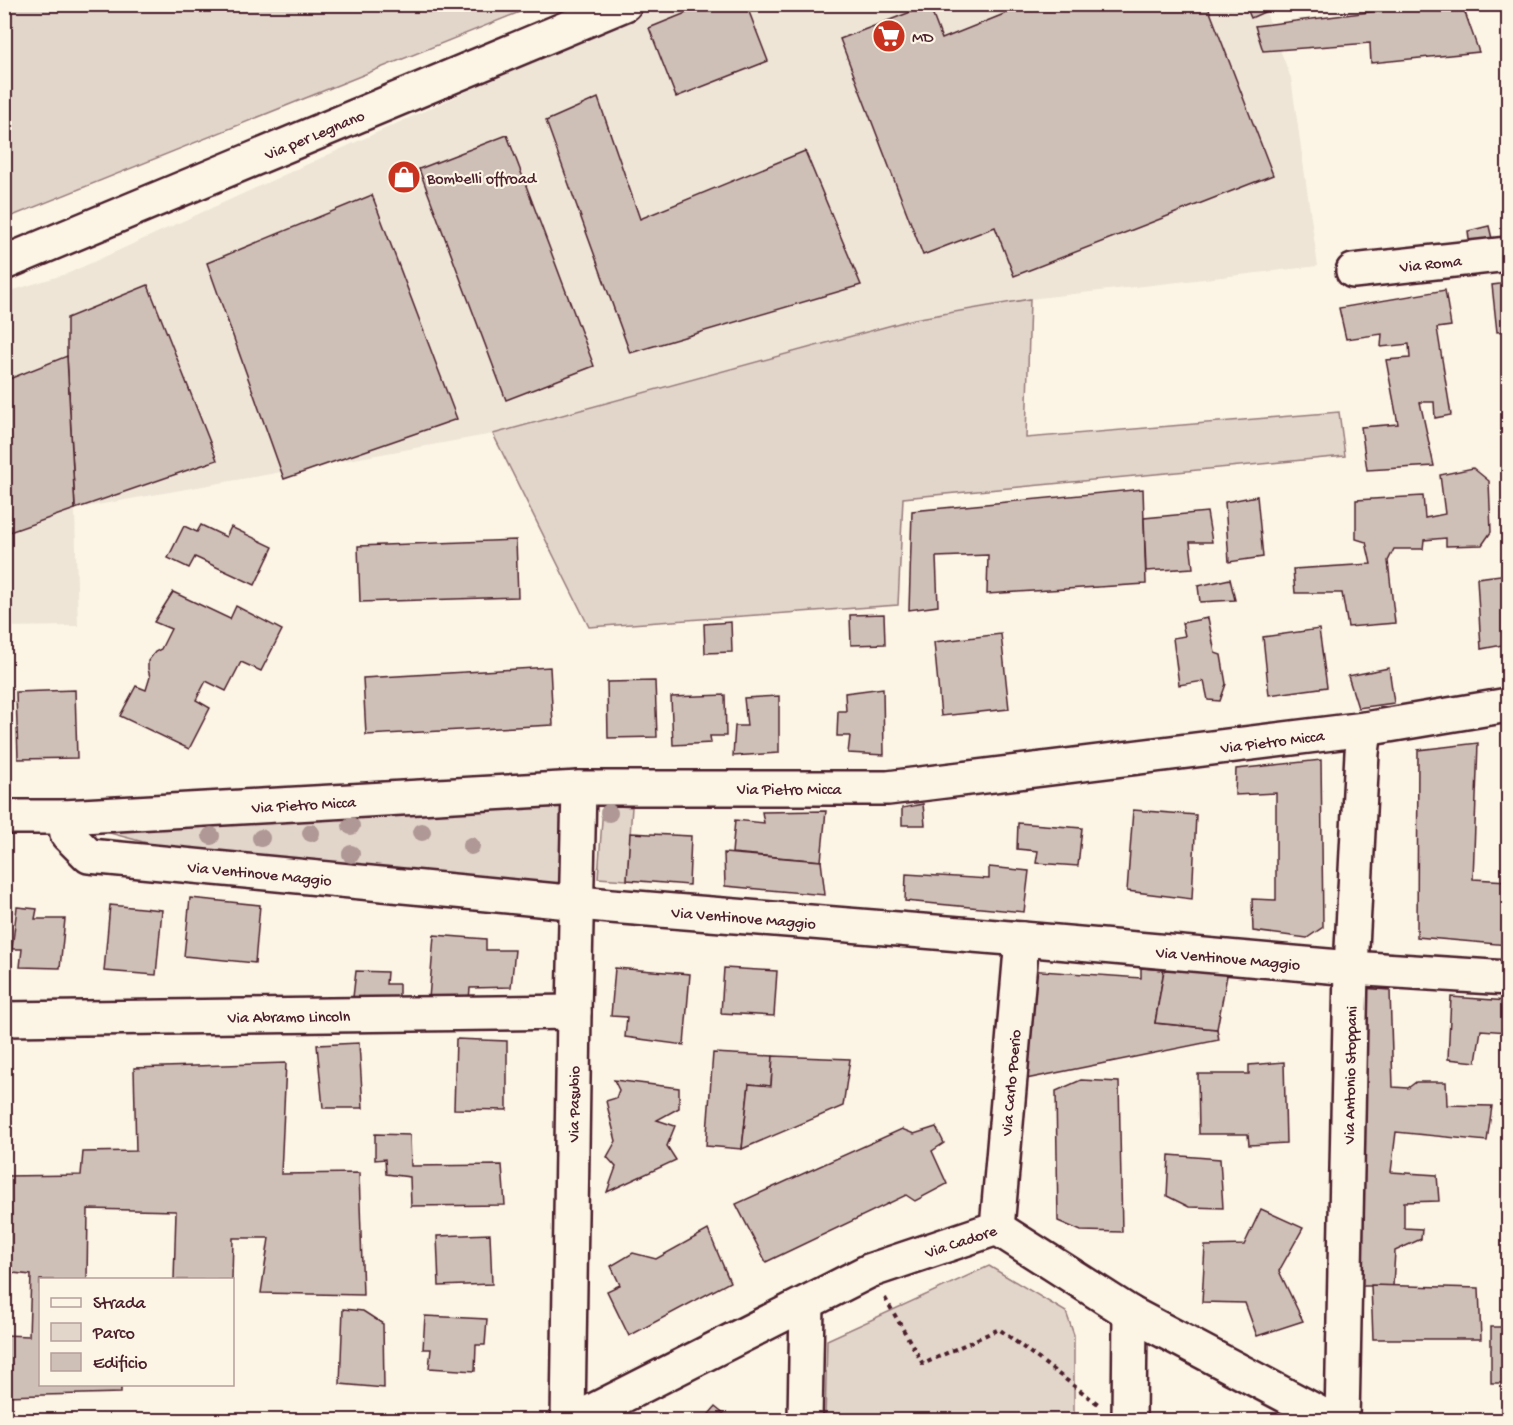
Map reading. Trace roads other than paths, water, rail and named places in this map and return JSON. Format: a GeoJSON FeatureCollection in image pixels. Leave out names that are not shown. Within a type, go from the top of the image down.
{"type":"FeatureCollection","features":[{"type":"Feature","properties":{"kind":"street","name":"Via per Legnano"},"geometry":{"type":"LineString","coordinates":[[4,264],[625,4]]}},
{"type":"Feature","properties":{"kind":"street","name":"Via Roma"},"geometry":{"type":"LineString","coordinates":[[1353,271],[1509,254]]}},
{"type":"Feature","properties":{"kind":"street","name":"Via Pietro Micca"},"geometry":{"type":"LineString","coordinates":[[64,817],[579,788],[888,788],[1365,729],[1509,705]]}},
{"type":"Feature","properties":{"kind":"street","name":"Via Antonio Stoppani"},"geometry":{"type":"LineString","coordinates":[[1342,1420],[1350,968],[1365,729]]}},
{"type":"Feature","properties":{"kind":"street","name":"Via Pasubio"},"geometry":{"type":"LineString","coordinates":[[568,1420],[579,788]]}},
{"type":"Feature","properties":{"kind":"street"},"geometry":{"type":"LineString","coordinates":[[4,817],[64,817]]}},
{"type":"Feature","properties":{"kind":"street","name":"Via Ventinove Maggio"},"geometry":{"type":"LineString","coordinates":[[64,817],[67,834],[88,856],[577,902],[1350,968],[1509,978]]}},
{"type":"Feature","properties":{"kind":"street","name":"Via Carlo Poerio"},"geometry":{"type":"LineString","coordinates":[[997,1228],[1022,939]]}},
{"type":"Feature","properties":{"kind":"street","name":"Via Abramo Lincoln"},"geometry":{"type":"LineString","coordinates":[[4,1018],[574,1012]]}},
{"type":"Feature","properties":{"kind":"street","name":"Via Cadore"},"geometry":{"type":"LineString","coordinates":[[575,1420],[870,1272],[997,1228],[1130,1313],[1332,1420]]}},
{"type":"Feature","properties":{"kind":"street"},"geometry":{"type":"LineString","coordinates":[[805,1420],[807,1303]]}},
{"type":"Feature","properties":{"kind":"street"},"geometry":{"type":"LineString","coordinates":[[1115,1413],[1130,1313]]}},
{"type":"Feature","properties":{"kind":"place","name":"MD"},"geometry":{"type":"Point","coordinates":[889,36]}},
{"type":"Feature","properties":{"kind":"place","name":"Bombelli offroad"},"geometry":{"type":"Point","coordinates":[404,177]}}]}
